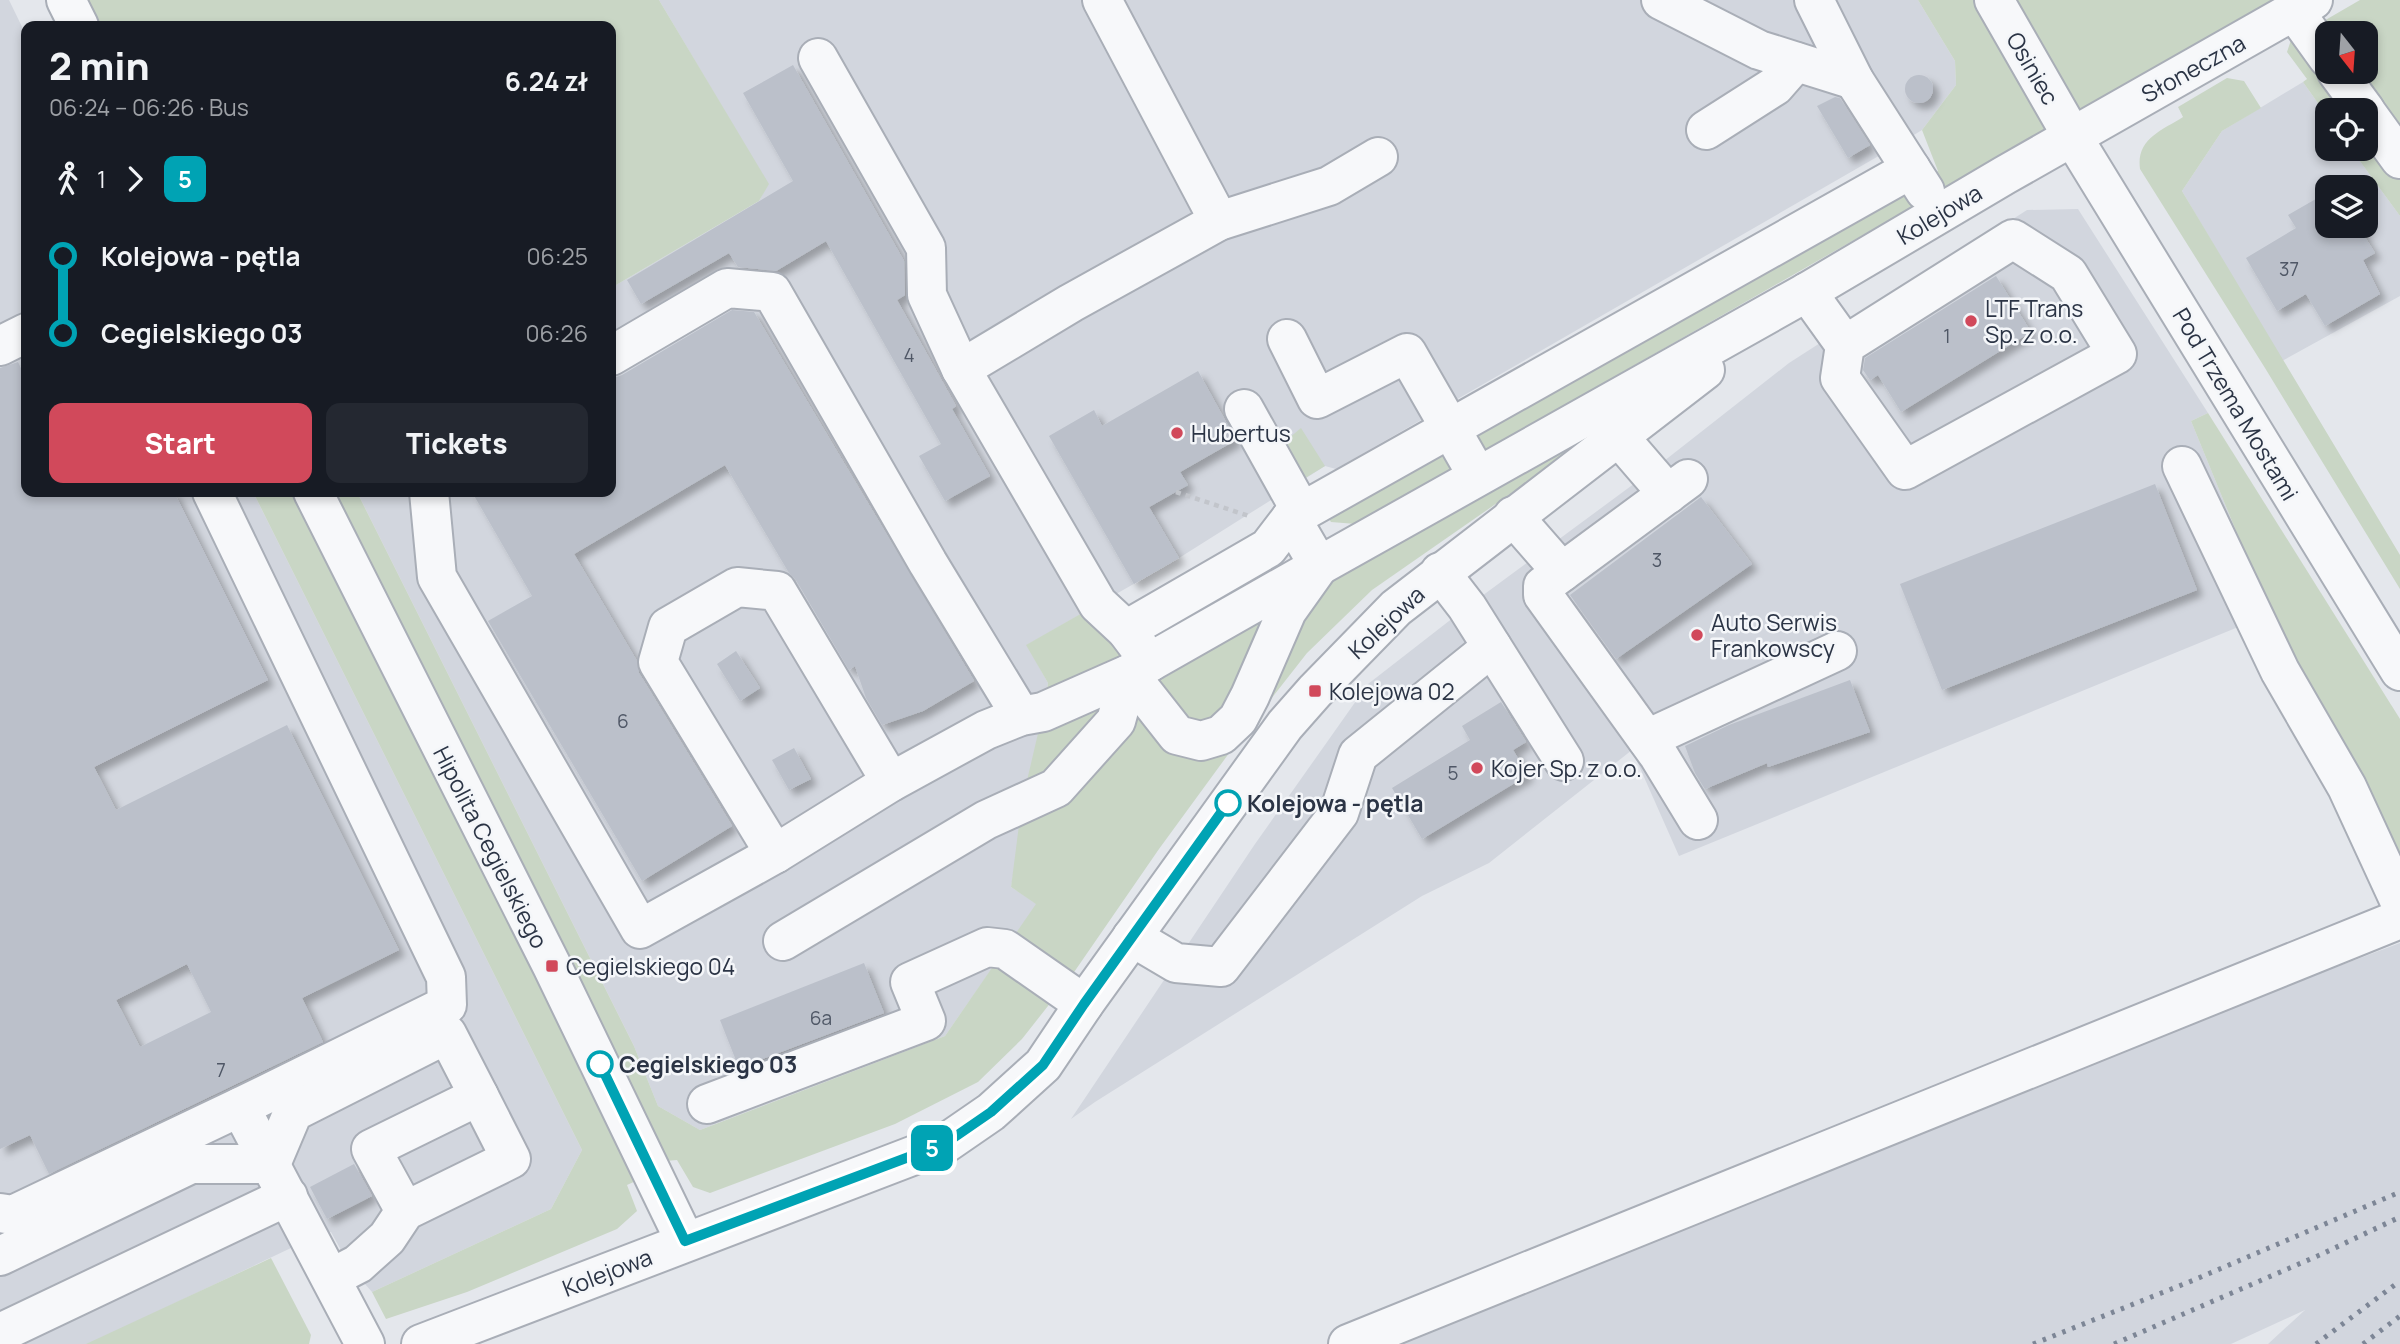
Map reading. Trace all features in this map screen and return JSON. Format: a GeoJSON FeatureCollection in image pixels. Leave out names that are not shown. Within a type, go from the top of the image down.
{"type":"FeatureCollection","features":[{"type":"Feature","properties":{"kind":"street"},"geometry":{"type":"LineString","coordinates":[[66,0],[76,21]]}},
{"type":"Feature","properties":{"kind":"street"},"geometry":{"type":"LineString","coordinates":[[1102,0],[1219,221]]}},
{"type":"Feature","properties":{"kind":"street"},"geometry":{"type":"LineString","coordinates":[[1661,0],[1759,50],[1854,80]]}},
{"type":"Feature","properties":{"kind":"street"},"geometry":{"type":"LineString","coordinates":[[1724,0],[1759,50]]}},
{"type":"Feature","properties":{"kind":"street"},"geometry":{"type":"LineString","coordinates":[[1814,0],[1854,80],[1939,214]]}},
{"type":"Feature","properties":{"kind":"street","name":"Osiniec"},"geometry":{"type":"LineString","coordinates":[[1994,0],[2072,136]]}},
{"type":"Feature","properties":{"kind":"street"},"geometry":{"type":"LineString","coordinates":[[2303,6],[2315,31]]}},
{"type":"Feature","properties":{"kind":"street","name":"Słoneczna"},"geometry":{"type":"LineString","coordinates":[[2072,136],[2303,6]]}},
{"type":"Feature","properties":{"kind":"street"},"geometry":{"type":"LineString","coordinates":[[783,941],[986,820],[1056,788],[1116,721],[1139,668],[1126,630],[1098,604],[961,369],[927,295],[926,248],[818,58]]}},
{"type":"Feature","properties":{"kind":"street"},"geometry":{"type":"LineString","coordinates":[[1706,130],[1775,86],[1796,62]]}},
{"type":"Feature","properties":{"kind":"street"},"geometry":{"type":"LineString","coordinates":[[2378,129],[2400,159]]}},
{"type":"Feature","properties":{"kind":"street","name":"Kolejowa"},"geometry":{"type":"LineString","coordinates":[[1320,566],[1287,611],[1238,719],[1221,735],[1202,741],[1177,735],[1139,668],[1477,475],[1807,292],[2072,136]]}},
{"type":"Feature","properties":{"kind":"street","name":"Pod Trzema Mostami"},"geometry":{"type":"LineString","coordinates":[[2072,136],[2400,671]]}},
{"type":"Feature","properties":{"kind":"street"},"geometry":{"type":"LineString","coordinates":[[961,369],[1071,303],[1219,221],[1329,186],[1378,157]]}},
{"type":"Feature","properties":{"kind":"street"},"geometry":{"type":"LineString","coordinates":[[1126,630],[1268,548],[1296,514],[1910,169]]}},
{"type":"Feature","properties":{"kind":"street"},"geometry":{"type":"LineString","coordinates":[[1807,292],[1845,345],[1840,378],[1905,471],[2117,354],[2068,274],[2013,239],[1845,345]]}},
{"type":"Feature","properties":{"kind":"street"},"geometry":{"type":"LineString","coordinates":[[616,353],[727,288],[772,292],[928,563],[1021,716]]}},
{"type":"Feature","properties":{"kind":"street","name":"Kolejowa"},"geometry":{"type":"LineString","coordinates":[[421,1344],[946,1143],[991,1112],[1043,1065],[1285,724],[1378,625],[1440,572],[1807,292]]}},
{"type":"Feature","properties":{"kind":"street"},"geometry":{"type":"LineString","coordinates":[[1660,310],[1690,356]]}},
{"type":"Feature","properties":{"kind":"street"},"geometry":{"type":"LineString","coordinates":[[0,346],[21,336]]}},
{"type":"Feature","properties":{"kind":"street"},"geometry":{"type":"LineString","coordinates":[[1287,338],[1317,399],[1407,353],[1477,475]]}},
{"type":"Feature","properties":{"kind":"street"},"geometry":{"type":"LineString","coordinates":[[1244,409],[1320,566]]}},
{"type":"Feature","properties":{"kind":"street"},"geometry":{"type":"LineString","coordinates":[[1619,436],[1678,486],[1543,586],[1544,595],[1647,739],[1698,820]]}},
{"type":"Feature","properties":{"kind":"street"},"geometry":{"type":"LineString","coordinates":[[2182,466],[2280,671],[2347,786],[2400,902]]}},
{"type":"Feature","properties":{"kind":"street"},"geometry":{"type":"LineString","coordinates":[[0,1213],[13,1215],[447,1005],[446,977],[214,497]]}},
{"type":"Feature","properties":{"kind":"street","name":"Hipolita Cegielskiego"},"geometry":{"type":"LineString","coordinates":[[316,497],[552,966],[685,1241]]}},
{"type":"Feature","properties":{"kind":"street"},"geometry":{"type":"LineString","coordinates":[[429,497],[436,577],[640,929],[775,853],[891,782],[986,730],[1021,716],[1043,712],[1139,668]]}},
{"type":"Feature","properties":{"kind":"street"},"geometry":{"type":"LineString","coordinates":[[1513,516],[1562,572]]}},
{"type":"Feature","properties":{"kind":"street"},"geometry":{"type":"LineString","coordinates":[[1440,572],[1457,591],[1564,761]]}},
{"type":"Feature","properties":{"kind":"street"},"geometry":{"type":"LineString","coordinates":[[775,853],[658,662],[668,627],[737,587],[777,591],[891,782]]}},
{"type":"Feature","properties":{"kind":"street"},"geometry":{"type":"LineString","coordinates":[[1132,937],[1176,963],[1221,967],[1339,813],[1358,755],[1492,647]]}},
{"type":"Feature","properties":{"kind":"street"},"geometry":{"type":"LineString","coordinates":[[1647,739],[1837,651]]}},
{"type":"Feature","properties":{"kind":"street"},"geometry":{"type":"LineString","coordinates":[[1348,1344],[2400,919]]}},
{"type":"Feature","properties":{"kind":"street"},"geometry":{"type":"LineString","coordinates":[[706,1104],[926,1021],[910,982],[987,947],[1005,949],[1084,1004]]}},
{"type":"Feature","properties":{"kind":"street"},"geometry":{"type":"LineString","coordinates":[[0,1333],[279,1180],[293,1112],[447,1034],[511,1159],[405,1211],[387,1238],[358,1264],[331,1278]]}},
{"type":"Feature","properties":{"kind":"street"},"geometry":{"type":"LineString","coordinates":[[405,1211],[371,1149],[479,1096]]}},
{"type":"Feature","properties":{"kind":"street"},"geometry":{"type":"LineString","coordinates":[[240,1107],[365,1344]]}},
{"type":"Feature","properties":{"kind":"street"},"geometry":{"type":"LineString","coordinates":[[0,1256],[191,1164],[279,1180]]}},
{"type":"Feature","properties":{"kind":"path"},"geometry":{"type":"LineString","coordinates":[[1175,492],[1262,521],[1296,514]]}},
{"type":"Feature","properties":{"kind":"shaded area"},"geometry":{"type":"Polygon","coordinates":[[[0,0],[9,0],[21,25],[21,497],[256,497],[582,1150],[551,1209],[372,1292],[351,1268],[331,1232],[310,1239],[89,1344],[0,1344],[0,0]]]}},
{"type":"Feature","properties":{"kind":"shaded area"},"geometry":{"type":"Polygon","coordinates":[[[659,0],[1918,0],[1955,61],[1956,85],[1922,130],[1336,469],[1325,466],[1179,558],[1027,645],[1048,683],[1011,887],[1037,904],[945,1036],[700,1130],[658,1106],[634,1046],[360,497],[616,497],[616,285],[759,201],[768,184],[659,0]]]}},
{"type":"Feature","properties":{"kind":"shaded area"},"geometry":{"type":"Polygon","coordinates":[[[2303,82],[2315,99],[2315,161],[2360,161],[2370,175],[2315,175],[2315,238],[2378,238],[2378,186],[2400,216],[2400,296],[2282,361],[2182,191],[2222,131],[2303,82]]]}},
{"type":"Feature","properties":{"kind":"shaded area"},"geometry":{"type":"Polygon","coordinates":[[[2078,209],[2208,413],[2191,421],[2270,614],[1679,856],[1632,750],[1489,863],[1422,896],[1071,1119],[1255,844],[1368,684],[1650,472],[1789,363],[2027,210],[2078,209]]]}},
{"type":"Feature","properties":{"kind":"shaded area"},"geometry":{"type":"Polygon","coordinates":[[[2400,943],[2400,1344],[2268,1344],[2305,1310],[2231,1344],[1334,1344],[2400,943]]]}},
{"type":"Feature","properties":{"kind":"green space"},"geometry":{"type":"Polygon","coordinates":[[[83,0],[659,0],[769,184],[759,201],[616,285],[616,21],[94,21],[83,0]]]}},
{"type":"Feature","properties":{"kind":"green space"},"geometry":{"type":"Polygon","coordinates":[[[1918,0],[2275,0],[1356,524],[1331,522],[1325,513],[1938,171],[1922,130],[1956,85],[1955,61],[1918,0]]]}},
{"type":"Feature","properties":{"kind":"green space"},"geometry":{"type":"Polygon","coordinates":[[[2360,0],[2400,0],[2400,216],[2378,186],[2378,175],[2370,175],[2360,161],[2378,161],[2378,98],[2315,99],[2303,82],[2307,79],[2287,52],[2291,40],[2315,26],[2315,84],[2378,84],[2378,21],[2324,21],[2360,0]]]}},
{"type":"Feature","properties":{"kind":"green space"},"geometry":{"type":"Polygon","coordinates":[[[2227,78],[2244,81],[2261,108],[2222,131],[2182,191],[2400,555],[2400,589],[2140,169],[2142,150],[2146,143],[2183,117],[2178,107],[2227,78]]]}},
{"type":"Feature","properties":{"kind":"green space"},"geometry":{"type":"Polygon","coordinates":[[[2208,413],[2400,719],[2400,868],[2270,614],[2191,421],[2208,413]]]}},
{"type":"Feature","properties":{"kind":"green space"},"geometry":{"type":"Polygon","coordinates":[[[1301,428],[1325,466],[1297,483],[1276,449],[1301,428]]]}},
{"type":"Feature","properties":{"kind":"green space"},"geometry":{"type":"Polygon","coordinates":[[[1581,435],[1579,446],[1372,590],[1307,653],[1159,849],[1070,978],[1022,1039],[978,1082],[895,1124],[710,1193],[693,1187],[677,1160],[665,1161],[569,971],[576,968],[570,956],[563,959],[332,497],[360,497],[634,1046],[658,1106],[700,1130],[945,1036],[1036,904],[1011,887],[1022,802],[1048,683],[1026,645],[1098,604],[1164,678],[1337,574],[1581,435]]]}},
{"type":"Feature","properties":{"kind":"green space"},"geometry":{"type":"Polygon","coordinates":[[[256,497],[300,497],[585,1066],[579,1070],[585,1082],[592,1079],[640,1179],[627,1185],[637,1211],[617,1229],[467,1292],[386,1319],[372,1292],[551,1209],[582,1150],[256,497]]]}},
{"type":"Feature","properties":{"kind":"green space"},"geometry":{"type":"Polygon","coordinates":[[[271,1258],[311,1335],[309,1344],[86,1344],[271,1258]]]}},
{"type":"Feature","properties":{"kind":"building"},"geometry":{"type":"Polygon","coordinates":[[[793,65],[904,261],[905,295],[897,300],[956,406],[952,409],[990,476],[945,501],[919,456],[941,444],[826,241],[776,271],[738,267],[729,253],[641,304],[627,280],[793,181],[743,93],[793,65]]]}},
{"type":"Feature","properties":{"kind":"building"},"geometry":{"type":"Polygon","coordinates":[[[1919,75],[1929,79],[1933,89],[1929,99],[1919,103],[1909,99],[1905,89],[1909,79],[1919,75]]]}},
{"type":"Feature","properties":{"kind":"building"},"geometry":{"type":"Polygon","coordinates":[[[1835,97],[1840,98],[1870,145],[1848,158],[1817,106],[1835,97]]]}},
{"type":"Feature","properties":{"kind":"building"},"geometry":{"type":"Polygon","coordinates":[[[2315,199],[2315,238],[2366,238],[2375,253],[2363,260],[2380,294],[2325,326],[2306,294],[2277,311],[2246,258],[2296,228],[2288,215],[2315,199]]]}},
{"type":"Feature","properties":{"kind":"building"},"geometry":{"type":"Polygon","coordinates":[[[1996,276],[2031,332],[1901,412],[1878,375],[1870,380],[1863,370],[1865,358],[1996,276]]]}},
{"type":"Feature","properties":{"kind":"building"},"geometry":{"type":"Polygon","coordinates":[[[732,310],[754,312],[974,681],[923,711],[882,725],[866,698],[855,666],[849,670],[725,465],[574,554],[637,661],[639,673],[732,826],[642,881],[488,621],[532,596],[475,497],[616,497],[616,377],[732,310]]]}},
{"type":"Feature","properties":{"kind":"building"},"geometry":{"type":"Polygon","coordinates":[[[18,362],[21,368],[21,497],[176,497],[268,680],[94,767],[116,810],[287,725],[399,950],[302,998],[323,1042],[49,1174],[30,1135],[0,1149],[0,368],[18,362]],[[187,964],[116,1000],[140,1047],[211,1012],[187,964]]]}},
{"type":"Feature","properties":{"kind":"building"},"geometry":{"type":"Polygon","coordinates":[[[1198,371],[1236,440],[1180,472],[1188,485],[1149,507],[1179,558],[1134,584],[1049,436],[1094,410],[1102,426],[1198,371]]]}},
{"type":"Feature","properties":{"kind":"building"},"geometry":{"type":"Polygon","coordinates":[[[2155,484],[2197,590],[1942,690],[1900,584],[2155,484]]]}},
{"type":"Feature","properties":{"kind":"building"},"geometry":{"type":"Polygon","coordinates":[[[1701,497],[1752,564],[1616,659],[1570,595],[1701,497]]]}},
{"type":"Feature","properties":{"kind":"building"},"geometry":{"type":"Polygon","coordinates":[[[736,651],[760,688],[740,701],[717,664],[736,651]]]}},
{"type":"Feature","properties":{"kind":"building"},"geometry":{"type":"Polygon","coordinates":[[[1850,680],[1870,732],[1768,767],[1767,763],[1705,789],[1695,773],[1685,746],[1729,725],[1850,680]]]}},
{"type":"Feature","properties":{"kind":"building"},"geometry":{"type":"Polygon","coordinates":[[[1501,702],[1526,742],[1513,750],[1528,775],[1422,839],[1392,788],[1470,740],[1462,726],[1501,702]]]}},
{"type":"Feature","properties":{"kind":"building"},"geometry":{"type":"Polygon","coordinates":[[[794,748],[811,779],[789,790],[772,760],[794,748]]]}},
{"type":"Feature","properties":{"kind":"building"},"geometry":{"type":"Polygon","coordinates":[[[864,963],[884,1013],[739,1068],[720,1020],[864,963]]]}},
{"type":"Feature","properties":{"kind":"building"},"geometry":{"type":"Polygon","coordinates":[[[354,1164],[372,1196],[327,1219],[310,1187],[354,1164]]]}},
{"type":"Feature","properties":{"kind":"railway"},"geometry":{"type":"LineString","coordinates":[[2033,1344],[2189,1282],[2400,1192]]}},
{"type":"Feature","properties":{"kind":"railway"},"geometry":{"type":"LineString","coordinates":[[2114,1344],[2322,1254],[2400,1217]]}},
{"type":"Feature","properties":{"kind":"railway"},"geometry":{"type":"LineString","coordinates":[[2316,1344],[2400,1281]]}},
{"type":"Feature","properties":{"kind":"railway"},"geometry":{"type":"LineString","coordinates":[[2363,1344],[2400,1316]]}},
{"type":"Feature","properties":{"kind":"bus line","name":"5"},"geometry":{"type":"LineString","coordinates":[[600,1064],[685,1241],[946,1143],[991,1112],[1043,1065],[1228,803]]}},
{"type":"Feature","properties":{"kind":"place","name":"LTF Trans Sp. z o.o."},"geometry":{"type":"Point","coordinates":[1971,321]}},
{"type":"Feature","properties":{"kind":"place","name":"Hubertus"},"geometry":{"type":"Point","coordinates":[1177,433]}},
{"type":"Feature","properties":{"kind":"place","name":"Auto Serwis Frankowscy"},"geometry":{"type":"Point","coordinates":[1697,635]}},
{"type":"Feature","properties":{"kind":"place","name":"Kolejowa 02"},"geometry":{"type":"Point","coordinates":[1315,691]}},
{"type":"Feature","properties":{"kind":"place","name":"Kojer Sp. z o.o."},"geometry":{"type":"Point","coordinates":[1477,768]}},
{"type":"Feature","properties":{"kind":"place","name":"Kolejowa - pętla"},"geometry":{"type":"Point","coordinates":[1228,803]}},
{"type":"Feature","properties":{"kind":"place","name":"Cegielskiego 04"},"geometry":{"type":"Point","coordinates":[552,966]}},
{"type":"Feature","properties":{"kind":"place","name":"Cegielskiego 03"},"geometry":{"type":"Point","coordinates":[600,1064]}}]}
